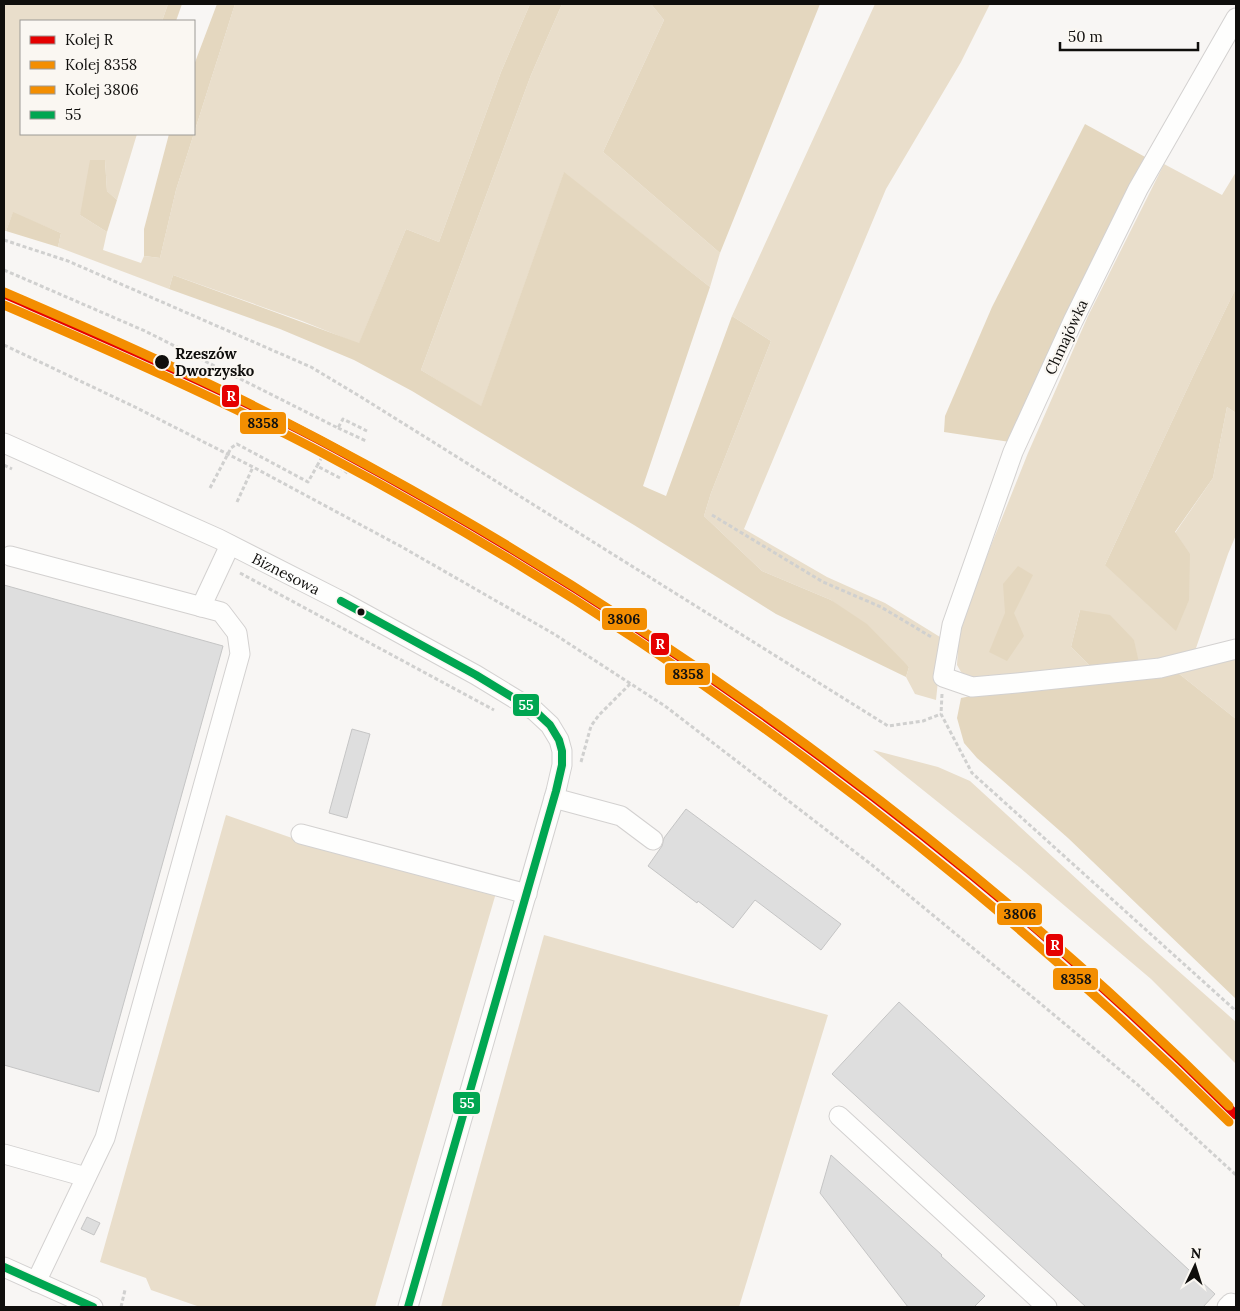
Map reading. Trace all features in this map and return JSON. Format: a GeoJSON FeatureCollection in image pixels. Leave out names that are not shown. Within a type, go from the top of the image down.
{"type":"FeatureCollection","features":[{"type":"Feature","properties":{"kind":"street","name":"Chmajówka"},"geometry":{"type":"LineString","coordinates":[[943,677],[952,625],[1013,452],[1069,330],[1138,189],[1236,18]]}},
{"type":"Feature","properties":{"kind":"street","name":"Biznesowa"},"geometry":{"type":"LineString","coordinates":[[4,444],[230,545],[366,615],[476,675],[535,711],[550,724],[559,740],[562,751],[562,765],[554,798],[408,1307]]}},
{"type":"Feature","properties":{"kind":"street"},"geometry":{"type":"LineString","coordinates":[[201,607],[230,545]]}},
{"type":"Feature","properties":{"kind":"street"},"geometry":{"type":"LineString","coordinates":[[10,556],[221,612],[237,633],[240,654],[105,1138],[36,1282]]}},
{"type":"Feature","properties":{"kind":"street"},"geometry":{"type":"LineString","coordinates":[[943,677],[972,687],[1017,683],[1160,668],[1236,649]]}},
{"type":"Feature","properties":{"kind":"street"},"geometry":{"type":"LineString","coordinates":[[554,798],[621,816],[653,840]]}},
{"type":"Feature","properties":{"kind":"street"},"geometry":{"type":"LineString","coordinates":[[301,834],[527,894]]}},
{"type":"Feature","properties":{"kind":"street"},"geometry":{"type":"LineString","coordinates":[[839,1116],[1047,1307]]}},
{"type":"Feature","properties":{"kind":"street"},"geometry":{"type":"LineString","coordinates":[[4,1154],[86,1177]]}},
{"type":"Feature","properties":{"kind":"street"},"geometry":{"type":"LineString","coordinates":[[4,1268],[93,1307]]}},
{"type":"Feature","properties":{"kind":"path"},"geometry":{"type":"LineString","coordinates":[[4,240],[68,261],[311,367],[888,726],[923,721],[941,714]]}},
{"type":"Feature","properties":{"kind":"path"},"geometry":{"type":"LineString","coordinates":[[4,270],[145,331],[366,441]]}},
{"type":"Feature","properties":{"kind":"path"},"geometry":{"type":"LineString","coordinates":[[4,304],[139,362],[269,425],[323,455],[349,474]]}},
{"type":"Feature","properties":{"kind":"path"},"geometry":{"type":"LineString","coordinates":[[4,345],[135,407],[253,467],[436,566],[554,634],[665,706],[872,865],[1138,1085],[1236,1175]]}},
{"type":"Feature","properties":{"kind":"path"},"geometry":{"type":"LineString","coordinates":[[338,428],[343,419],[367,432]]}},
{"type":"Feature","properties":{"kind":"path"},"geometry":{"type":"LineString","coordinates":[[210,488],[232,448],[237,444],[308,482],[323,455]]}},
{"type":"Feature","properties":{"kind":"path"},"geometry":{"type":"LineString","coordinates":[[4,465],[13,469]]}},
{"type":"Feature","properties":{"kind":"path"},"geometry":{"type":"LineString","coordinates":[[317,466],[340,478]]}},
{"type":"Feature","properties":{"kind":"path"},"geometry":{"type":"LineString","coordinates":[[237,502],[253,467]]}},
{"type":"Feature","properties":{"kind":"path"},"geometry":{"type":"LineString","coordinates":[[712,515],[823,582],[881,607],[948,648]]}},
{"type":"Feature","properties":{"kind":"path"},"geometry":{"type":"LineString","coordinates":[[222,562],[501,714]]}},
{"type":"Feature","properties":{"kind":"path"},"geometry":{"type":"LineString","coordinates":[[943,677],[941,714],[972,773],[1236,1011]]}},
{"type":"Feature","properties":{"kind":"path"},"geometry":{"type":"LineString","coordinates":[[589,736],[591,726],[599,715],[630,684]]}},
{"type":"Feature","properties":{"kind":"path"},"geometry":{"type":"LineString","coordinates":[[120,1307],[125,1290]]}},
{"type":"Feature","properties":{"kind":"shaded area"},"geometry":{"type":"Polygon","coordinates":[[[4,4],[168,4],[162,20],[20,20],[20,135],[137,135],[117,200],[107,191],[105,160],[80,215],[107,232],[103,250],[141,263],[144,256],[160,258],[176,190],[235,4],[530,4],[501,72],[439,242],[406,229],[359,344],[302,321],[173,275],[169,289],[58,247],[61,233],[13,213],[6,231],[4,231],[4,4]]]}},
{"type":"Feature","properties":{"kind":"shaded area"},"geometry":{"type":"Polygon","coordinates":[[[168,4],[182,4],[176,20],[162,20],[168,4]]]}},
{"type":"Feature","properties":{"kind":"shaded area"},"geometry":{"type":"Polygon","coordinates":[[[217,4],[235,4],[195,130],[195,62],[217,4]]]}},
{"type":"Feature","properties":{"kind":"shaded area"},"geometry":{"type":"Polygon","coordinates":[[[530,4],[562,4],[531,75],[421,370],[481,406],[564,172],[710,287],[643,486],[666,496],[732,316],[771,341],[711,493],[704,516],[762,571],[831,600],[867,624],[909,667],[906,677],[776,614],[634,525],[412,391],[354,360],[280,329],[169,289],[173,275],[359,343],[406,229],[439,242],[501,72],[530,4]]]}},
{"type":"Feature","properties":{"kind":"shaded area"},"geometry":{"type":"Polygon","coordinates":[[[562,4],[651,4],[664,20],[603,152],[720,253],[710,287],[564,173],[481,407],[421,370],[531,75],[562,4]]]}},
{"type":"Feature","properties":{"kind":"shaded area"},"geometry":{"type":"Polygon","coordinates":[[[651,4],[820,4],[720,253],[603,152],[664,20],[651,4]]]}},
{"type":"Feature","properties":{"kind":"shaded area"},"geometry":{"type":"Polygon","coordinates":[[[875,4],[990,4],[961,62],[886,189],[744,529],[827,577],[885,603],[940,637],[936,700],[915,694],[906,677],[909,667],[831,600],[762,571],[704,516],[711,493],[771,341],[732,316],[875,4]]]}},
{"type":"Feature","properties":{"kind":"shaded area"},"geometry":{"type":"Polygon","coordinates":[[[1085,124],[1147,158],[1010,442],[944,432],[945,416],[992,307],[1085,124]]]}},
{"type":"Feature","properties":{"kind":"shaded area"},"geometry":{"type":"Polygon","coordinates":[[[169,135],[194,135],[176,190],[160,258],[144,256],[144,229],[169,135]]]}},
{"type":"Feature","properties":{"kind":"shaded area"},"geometry":{"type":"Polygon","coordinates":[[[90,160],[105,160],[107,191],[117,200],[107,232],[80,215],[90,160]]]}},
{"type":"Feature","properties":{"kind":"shaded area"},"geometry":{"type":"Polygon","coordinates":[[[1164,164],[1222,195],[1236,172],[1236,288],[1105,565],[1175,533],[1213,478],[1227,407],[1236,413],[1236,535],[1195,651],[1139,663],[1080,610],[1071,647],[1091,667],[965,679],[957,665],[959,630],[990,548],[1028,453],[1088,316],[1164,164]]]}},
{"type":"Feature","properties":{"kind":"shaded area"},"geometry":{"type":"Polygon","coordinates":[[[13,212],[61,233],[58,247],[6,231],[13,212]]]}},
{"type":"Feature","properties":{"kind":"shaded area"},"geometry":{"type":"Polygon","coordinates":[[[1236,288],[1236,413],[1227,407],[1213,478],[1175,532],[1190,554],[1189,600],[1176,631],[1105,565],[1236,288]]]}},
{"type":"Feature","properties":{"kind":"shaded area"},"geometry":{"type":"Polygon","coordinates":[[[1018,566],[1033,575],[1014,613],[1024,636],[1007,661],[989,652],[1005,613],[1003,584],[1018,566]]]}},
{"type":"Feature","properties":{"kind":"shaded area"},"geometry":{"type":"Polygon","coordinates":[[[1080,610],[1110,615],[1134,640],[1139,663],[1091,667],[1071,647],[1080,610]]]}},
{"type":"Feature","properties":{"kind":"shaded area"},"geometry":{"type":"Polygon","coordinates":[[[1227,656],[1236,660],[1236,719],[1173,669],[1227,656]]]}},
{"type":"Feature","properties":{"kind":"shaded area"},"geometry":{"type":"Polygon","coordinates":[[[1173,669],[1236,719],[1236,999],[1068,838],[977,758],[964,743],[957,718],[961,698],[1173,669]]]}},
{"type":"Feature","properties":{"kind":"shaded area"},"geometry":{"type":"Polygon","coordinates":[[[873,750],[938,767],[970,781],[1141,938],[1236,1022],[1236,1064],[1151,979],[1019,867],[873,750]]]}},
{"type":"Feature","properties":{"kind":"shaded area"},"geometry":{"type":"Polygon","coordinates":[[[226,815],[292,838],[496,893],[375,1307],[200,1307],[151,1290],[146,1278],[100,1262],[226,815]]]}},
{"type":"Feature","properties":{"kind":"shaded area"},"geometry":{"type":"Polygon","coordinates":[[[544,935],[828,1015],[739,1307],[441,1307],[544,935]]]}},
{"type":"Feature","properties":{"kind":"building"},"geometry":{"type":"Polygon","coordinates":[[[4,585],[223,646],[99,1092],[4,1065],[4,585]]]}},
{"type":"Feature","properties":{"kind":"building"},"geometry":{"type":"Polygon","coordinates":[[[352,729],[370,734],[347,818],[329,813],[352,729]]]}},
{"type":"Feature","properties":{"kind":"building"},"geometry":{"type":"Polygon","coordinates":[[[686,809],[841,924],[821,950],[755,900],[733,928],[648,866],[662,846],[664,838],[686,809]]]}},
{"type":"Feature","properties":{"kind":"building"},"geometry":{"type":"Polygon","coordinates":[[[899,1002],[1215,1294],[1203,1307],[1086,1307],[832,1074],[899,1002]]]}},
{"type":"Feature","properties":{"kind":"building"},"geometry":{"type":"Polygon","coordinates":[[[831,1155],[985,1296],[974,1307],[908,1307],[820,1193],[831,1155]]]}},
{"type":"Feature","properties":{"kind":"building"},"geometry":{"type":"Polygon","coordinates":[[[87,1217],[100,1223],[94,1235],[81,1229],[87,1217]]]}},
{"type":"Feature","properties":{"kind":"rail line","name":"3806"},"geometry":{"type":"LineString","coordinates":[[4,292],[207,383],[274,416],[404,485],[531,560],[656,640],[778,724],[897,813],[1012,907],[1122,1004],[1229,1106]]}},
{"type":"Feature","properties":{"kind":"rail line","name":"R"},"geometry":{"type":"LineString","coordinates":[[4,294],[213,387],[336,449],[524,557],[616,615],[795,738],[967,871],[1098,983],[1236,1115]]}},
{"type":"Feature","properties":{"kind":"rail line","name":"8358"},"geometry":{"type":"LineString","coordinates":[[4,305],[208,396],[328,456],[451,524],[571,597],[688,675],[802,756],[914,842],[1022,932],[1127,1025],[1229,1122]]}},
{"type":"Feature","properties":{"kind":"transit line","name":"55"},"geometry":{"type":"LineString","coordinates":[[341,601],[476,675],[535,711],[550,725],[559,740],[562,751],[562,765],[556,791],[408,1307]]}},
{"type":"Feature","properties":{"kind":"transit line","name":"55"},"geometry":{"type":"LineString","coordinates":[[4,1267],[93,1307]]}},
{"type":"Feature","properties":{"kind":"place","name":"Rzeszów Dworzysko"},"geometry":{"type":"Point","coordinates":[162,362]}}]}
